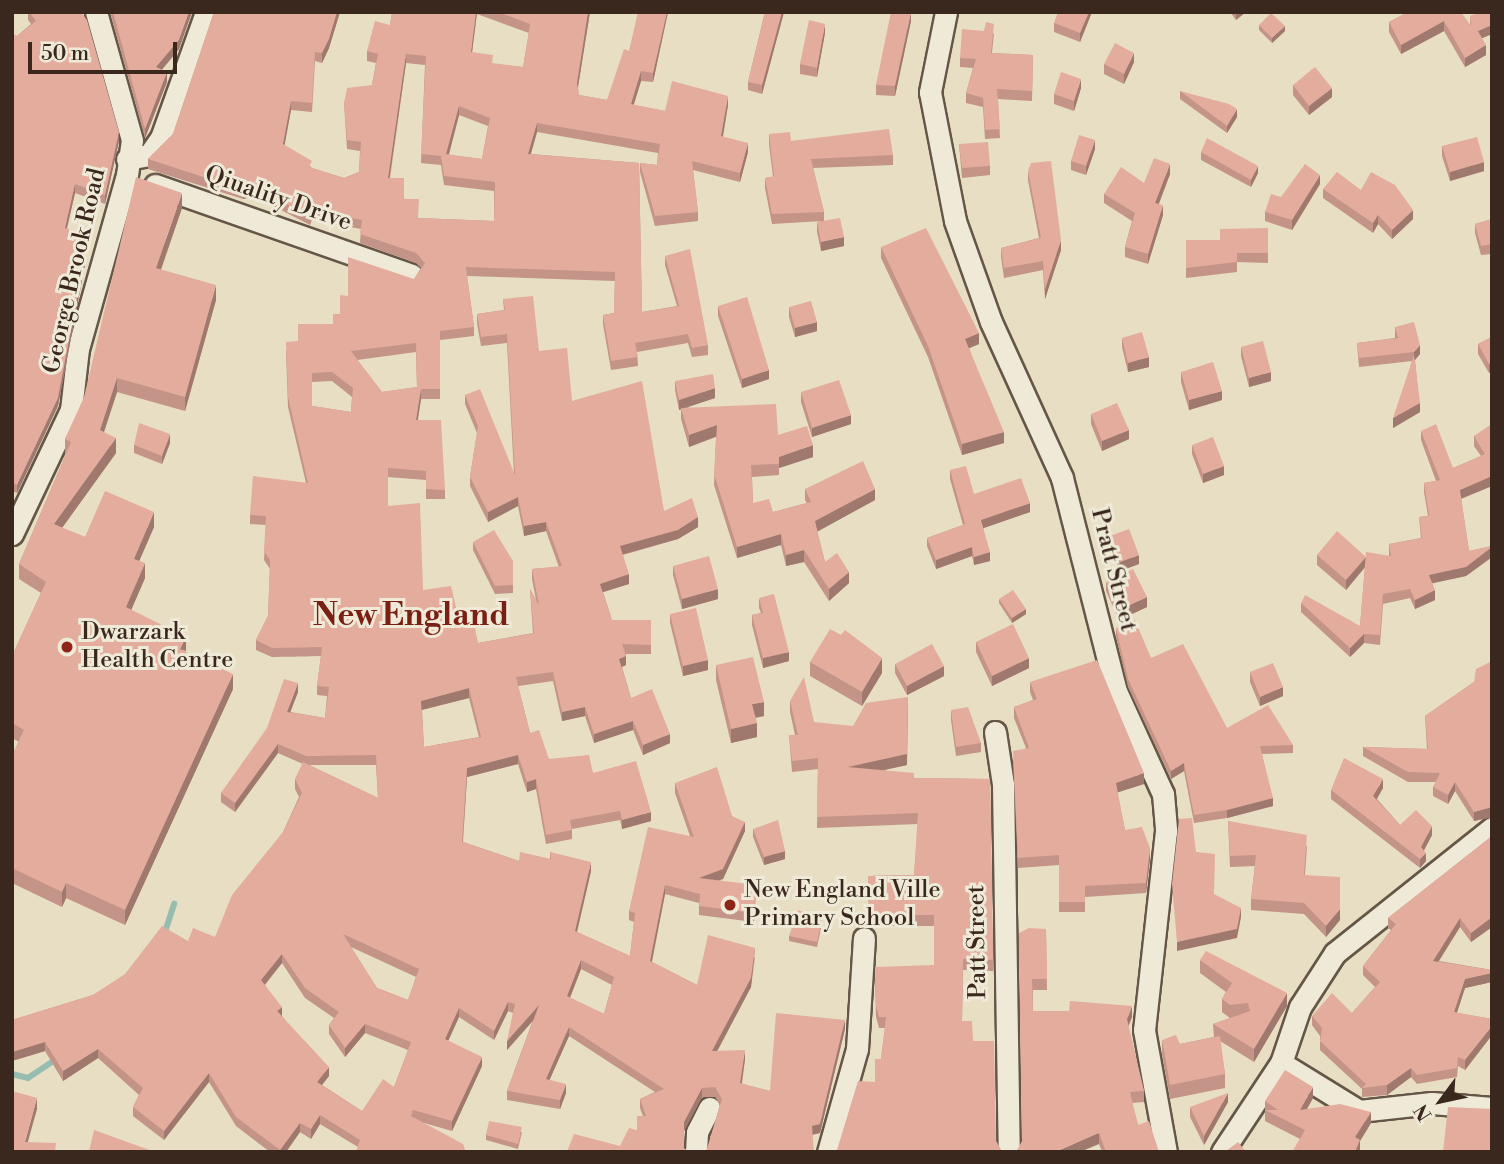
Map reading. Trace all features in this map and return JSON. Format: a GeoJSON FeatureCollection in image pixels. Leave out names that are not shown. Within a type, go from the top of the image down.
{"type":"FeatureCollection","features":[{"type":"Feature","properties":{"kind":"street","name":"George Brook Road"},"geometry":{"type":"LineString","coordinates":[[12,534],[71,410],[78,349],[132,141],[96,12]]}},
{"type":"Feature","properties":{"kind":"street"},"geometry":{"type":"LineString","coordinates":[[127,167],[149,155],[161,138],[206,12]]}},
{"type":"Feature","properties":{"kind":"street","name":"Pratt Street"},"geometry":{"type":"LineString","coordinates":[[946,12],[930,92],[955,220],[991,322],[1062,478],[1116,691],[1163,794],[1166,831],[1144,1030],[1166,1152]]}},
{"type":"Feature","properties":{"kind":"street","name":"Qiuality Drive"},"geometry":{"type":"LineString","coordinates":[[127,167],[412,275]]}},
{"type":"Feature","properties":{"kind":"street","name":"Patt Street"},"geometry":{"type":"LineString","coordinates":[[995,732],[1003,784],[1009,1152]]}},
{"type":"Feature","properties":{"kind":"street"},"geometry":{"type":"LineString","coordinates":[[1222,1152],[1281,1063],[1300,1007],[1335,953],[1492,828]]}},
{"type":"Feature","properties":{"kind":"street"},"geometry":{"type":"LineString","coordinates":[[828,1152],[857,1049],[864,938]]}},
{"type":"Feature","properties":{"kind":"street"},"geometry":{"type":"LineString","coordinates":[[1281,1063],[1359,1111],[1432,1103],[1492,1108]]}},
{"type":"Feature","properties":{"kind":"street"},"geometry":{"type":"LineString","coordinates":[[696,1152],[701,1119],[709,1108]]}},
{"type":"Feature","properties":{"kind":"building"},"geometry":{"type":"Polygon","coordinates":[[[29,12],[81,12],[87,20],[119,132],[105,195],[75,184],[65,228],[80,232],[75,254],[85,256],[58,398],[17,485],[12,482],[12,34],[17,36],[36,21],[29,12]]]}},
{"type":"Feature","properties":{"kind":"building"},"geometry":{"type":"Polygon","coordinates":[[[113,12],[189,12],[179,40],[156,67],[167,72],[145,129],[113,12]]]}},
{"type":"Feature","properties":{"kind":"building"},"geometry":{"type":"Polygon","coordinates":[[[214,12],[337,12],[322,53],[315,52],[312,103],[291,101],[283,144],[312,161],[309,167],[344,178],[359,172],[361,142],[347,140],[344,103],[347,88],[372,85],[378,54],[367,51],[375,21],[390,25],[392,12],[476,12],[471,52],[493,55],[492,63],[523,67],[530,24],[498,12],[588,12],[577,83],[579,95],[607,100],[624,49],[629,51],[638,12],[667,12],[653,73],[641,71],[631,104],[665,111],[672,81],[728,96],[721,136],[748,143],[740,173],[692,161],[698,212],[655,216],[640,163],[657,165],[660,144],[537,123],[528,154],[639,163],[642,312],[679,306],[665,256],[690,249],[708,345],[692,348],[688,334],[635,343],[638,357],[611,361],[603,315],[614,313],[615,272],[466,267],[474,327],[440,331],[440,389],[421,389],[416,420],[441,420],[445,490],[426,489],[426,471],[388,468],[388,506],[420,503],[423,590],[451,586],[459,620],[473,618],[478,643],[534,633],[530,589],[539,605],[532,569],[562,566],[546,522],[524,526],[518,497],[488,512],[470,477],[478,426],[465,395],[480,389],[515,475],[507,334],[481,337],[477,314],[505,310],[503,299],[533,296],[539,351],[567,348],[572,401],[642,381],[664,511],[692,498],[698,517],[678,530],[620,546],[629,574],[600,584],[612,620],[651,620],[651,645],[622,644],[626,656],[619,659],[631,698],[652,689],[670,734],[643,745],[633,721],[594,734],[585,707],[562,712],[553,672],[516,677],[530,733],[539,730],[549,759],[589,755],[593,773],[636,761],[651,812],[622,820],[620,811],[570,820],[572,830],[546,835],[536,779],[527,782],[518,755],[467,768],[462,842],[519,861],[520,852],[551,859],[550,852],[591,862],[575,931],[630,956],[635,913],[629,911],[648,827],[694,837],[675,783],[717,767],[732,816],[745,822],[723,869],[699,878],[756,885],[754,913],[699,906],[700,894],[665,885],[650,961],[697,985],[708,935],[755,948],[751,978],[712,1051],[745,1050],[740,1083],[770,1091],[776,1013],[845,1020],[820,1124],[812,1126],[814,1152],[703,1152],[707,1149],[722,1099],[715,1087],[702,1088],[684,1122],[684,1148],[689,1152],[567,1152],[574,1134],[620,1146],[629,1128],[637,1130],[637,1116],[646,1116],[640,1099],[664,1089],[569,1027],[546,1079],[566,1084],[560,1100],[507,1091],[539,1005],[507,1041],[515,1004],[508,1002],[494,1031],[459,1008],[445,1039],[482,1057],[452,1121],[413,1110],[411,1116],[463,1144],[466,1152],[356,1152],[360,1140],[320,1115],[311,1129],[300,1123],[280,1150],[236,1117],[209,1073],[164,1131],[133,1107],[143,1088],[98,1049],[63,1071],[45,1042],[12,1052],[12,1020],[93,995],[125,974],[162,926],[188,941],[193,928],[215,937],[232,895],[283,832],[302,793],[295,779],[303,762],[378,798],[376,755],[306,756],[278,744],[235,803],[221,793],[267,728],[284,679],[298,683],[287,712],[325,718],[329,687],[317,686],[322,647],[272,648],[256,640],[268,616],[270,560],[264,551],[266,516],[250,515],[253,476],[308,483],[288,397],[286,342],[298,341],[298,324],[333,324],[333,314],[340,314],[340,295],[348,296],[348,257],[414,279],[425,263],[416,253],[360,234],[362,220],[312,211],[310,216],[254,187],[243,190],[148,159],[173,134],[214,12]],[[406,54],[388,178],[404,178],[404,199],[419,199],[418,218],[494,221],[495,182],[444,176],[441,156],[421,154],[426,56],[406,54]],[[459,106],[446,154],[482,159],[490,118],[459,106]],[[416,343],[351,351],[382,392],[417,387],[416,343]],[[332,372],[312,373],[312,406],[351,412],[353,388],[332,372]],[[469,688],[421,701],[424,747],[481,737],[469,688]],[[343,934],[377,988],[408,1000],[419,969],[343,934]],[[282,954],[261,980],[282,1007],[277,1011],[329,1067],[317,1082],[362,1111],[383,1079],[394,1087],[411,1042],[365,1024],[345,1048],[329,1025],[339,1012],[305,988],[282,954]],[[581,960],[567,996],[604,1014],[614,977],[581,960]]]}},
{"type":"Feature","properties":{"kind":"building"},"geometry":{"type":"Polygon","coordinates":[[[765,12],[782,12],[762,85],[748,82],[765,12]]]}},
{"type":"Feature","properties":{"kind":"building"},"geometry":{"type":"Polygon","coordinates":[[[891,12],[911,12],[895,86],[876,85],[891,12]]]}},
{"type":"Feature","properties":{"kind":"building"},"geometry":{"type":"Polygon","coordinates":[[[1058,12],[1089,12],[1080,33],[1054,23],[1058,12]]]}},
{"type":"Feature","properties":{"kind":"building"},"geometry":{"type":"Polygon","coordinates":[[[1408,12],[1461,12],[1471,26],[1470,16],[1480,12],[1492,12],[1492,25],[1478,31],[1486,45],[1465,58],[1444,21],[1401,45],[1389,22],[1408,12]]]}},
{"type":"Feature","properties":{"kind":"building"},"geometry":{"type":"Polygon","coordinates":[[[1271,13],[1285,26],[1272,38],[1259,25],[1271,13]]]}},
{"type":"Feature","properties":{"kind":"building"},"geometry":{"type":"Polygon","coordinates":[[[809,20],[825,24],[817,68],[800,64],[809,20]]]}},
{"type":"Feature","properties":{"kind":"building"},"geometry":{"type":"Polygon","coordinates":[[[986,22],[994,24],[991,53],[1033,55],[1032,91],[997,89],[1000,129],[985,130],[983,98],[966,93],[976,59],[960,58],[962,29],[984,31],[986,22]]]}},
{"type":"Feature","properties":{"kind":"building"},"geometry":{"type":"Polygon","coordinates":[[[1115,43],[1134,53],[1124,74],[1104,64],[1115,43]]]}},
{"type":"Feature","properties":{"kind":"building"},"geometry":{"type":"Polygon","coordinates":[[[1315,67],[1332,88],[1309,106],[1293,85],[1315,67]]]}},
{"type":"Feature","properties":{"kind":"building"},"geometry":{"type":"Polygon","coordinates":[[[1061,72],[1081,79],[1074,101],[1054,94],[1061,72]]]}},
{"type":"Feature","properties":{"kind":"building"},"geometry":{"type":"Polygon","coordinates":[[[1180,91],[1229,104],[1237,109],[1227,126],[1180,91]]]}},
{"type":"Feature","properties":{"kind":"building"},"geometry":{"type":"Polygon","coordinates":[[[889,129],[893,155],[811,159],[824,212],[772,214],[765,178],[774,176],[769,134],[790,132],[791,141],[889,129]]]}},
{"type":"Feature","properties":{"kind":"building"},"geometry":{"type":"Polygon","coordinates":[[[1079,135],[1095,140],[1086,166],[1071,161],[1079,135]]]}},
{"type":"Feature","properties":{"kind":"building"},"geometry":{"type":"Polygon","coordinates":[[[1477,137],[1484,162],[1450,172],[1442,146],[1477,137]]]}},
{"type":"Feature","properties":{"kind":"building"},"geometry":{"type":"Polygon","coordinates":[[[1207,138],[1258,166],[1251,180],[1201,152],[1207,138]]]}},
{"type":"Feature","properties":{"kind":"building"},"geometry":{"type":"Polygon","coordinates":[[[988,142],[990,166],[962,168],[959,144],[988,142]]]}},
{"type":"Feature","properties":{"kind":"building"},"geometry":{"type":"Polygon","coordinates":[[[1154,158],[1170,164],[1155,203],[1163,205],[1148,254],[1125,247],[1135,213],[1104,194],[1121,167],[1144,183],[1154,158]]]}},
{"type":"Feature","properties":{"kind":"building"},"geometry":{"type":"Polygon","coordinates":[[[1051,161],[1061,240],[1045,289],[1043,261],[1004,268],[1001,248],[1041,238],[1028,171],[1031,163],[1051,161]]]}},
{"type":"Feature","properties":{"kind":"building"},"geometry":{"type":"Polygon","coordinates":[[[1305,164],[1320,175],[1292,220],[1265,212],[1271,194],[1281,197],[1305,164]]]}},
{"type":"Feature","properties":{"kind":"building"},"geometry":{"type":"Polygon","coordinates":[[[1337,172],[1361,190],[1371,172],[1395,185],[1413,210],[1392,230],[1378,215],[1373,223],[1323,189],[1337,172]]]}},
{"type":"Feature","properties":{"kind":"building"},"geometry":{"type":"Polygon","coordinates":[[[136,177],[182,193],[156,268],[216,285],[185,397],[117,378],[100,430],[116,438],[54,524],[85,537],[105,491],[154,512],[134,559],[145,563],[126,607],[186,637],[180,649],[233,674],[125,910],[66,883],[62,892],[12,868],[12,755],[24,730],[12,723],[12,656],[46,582],[19,564],[71,442],[65,439],[84,397],[136,177]]]}},
{"type":"Feature","properties":{"kind":"building"},"geometry":{"type":"Polygon","coordinates":[[[840,218],[844,237],[821,242],[817,222],[840,218]]]}},
{"type":"Feature","properties":{"kind":"building"},"geometry":{"type":"Polygon","coordinates":[[[1492,219],[1492,244],[1481,246],[1475,224],[1492,219]]]}},
{"type":"Feature","properties":{"kind":"building"},"geometry":{"type":"Polygon","coordinates":[[[926,228],[979,333],[965,339],[1004,432],[962,444],[928,346],[881,247],[926,228]]]}},
{"type":"Feature","properties":{"kind":"building"},"geometry":{"type":"Polygon","coordinates":[[[1268,228],[1268,253],[1237,253],[1237,262],[1186,268],[1186,240],[1220,240],[1220,229],[1268,228]]]}},
{"type":"Feature","properties":{"kind":"building"},"geometry":{"type":"Polygon","coordinates":[[[747,297],[769,370],[742,379],[718,306],[747,297]]]}},
{"type":"Feature","properties":{"kind":"building"},"geometry":{"type":"Polygon","coordinates":[[[811,301],[817,322],[795,328],[789,307],[811,301]]]}},
{"type":"Feature","properties":{"kind":"building"},"geometry":{"type":"Polygon","coordinates":[[[1414,322],[1420,345],[1414,352],[1359,358],[1357,343],[1398,338],[1395,327],[1414,322]]]}},
{"type":"Feature","properties":{"kind":"building"},"geometry":{"type":"Polygon","coordinates":[[[1142,332],[1149,357],[1128,363],[1122,338],[1142,332]]]}},
{"type":"Feature","properties":{"kind":"building"},"geometry":{"type":"Polygon","coordinates":[[[1492,337],[1492,362],[1489,364],[1478,344],[1492,337]]]}},
{"type":"Feature","properties":{"kind":"building"},"geometry":{"type":"Polygon","coordinates":[[[1263,341],[1271,372],[1249,378],[1241,347],[1263,341]]]}},
{"type":"Feature","properties":{"kind":"building"},"geometry":{"type":"Polygon","coordinates":[[[1414,355],[1420,403],[1393,418],[1414,355]]]}},
{"type":"Feature","properties":{"kind":"building"},"geometry":{"type":"Polygon","coordinates":[[[1213,362],[1222,391],[1189,400],[1181,372],[1213,362]]]}},
{"type":"Feature","properties":{"kind":"building"},"geometry":{"type":"Polygon","coordinates":[[[713,374],[715,388],[679,400],[675,381],[713,374]]]}},
{"type":"Feature","properties":{"kind":"building"},"geometry":{"type":"Polygon","coordinates":[[[839,380],[851,415],[812,428],[801,392],[839,380]]]}},
{"type":"Feature","properties":{"kind":"building"},"geometry":{"type":"Polygon","coordinates":[[[1117,403],[1129,430],[1102,441],[1091,414],[1117,403]]]}},
{"type":"Feature","properties":{"kind":"building"},"geometry":{"type":"Polygon","coordinates":[[[776,404],[778,435],[807,426],[813,445],[779,457],[779,464],[751,465],[753,503],[769,499],[773,512],[811,502],[805,489],[863,461],[875,489],[815,521],[825,562],[837,553],[849,572],[829,589],[804,550],[786,555],[781,534],[737,547],[714,474],[717,425],[689,435],[681,408],[776,404]]]}},
{"type":"Feature","properties":{"kind":"building"},"geometry":{"type":"Polygon","coordinates":[[[139,423],[170,434],[162,456],[134,445],[139,423]]]}},
{"type":"Feature","properties":{"kind":"building"},"geometry":{"type":"Polygon","coordinates":[[[1436,424],[1453,468],[1485,454],[1474,436],[1490,425],[1492,428],[1492,476],[1460,490],[1469,551],[1492,547],[1466,567],[1429,575],[1435,590],[1415,600],[1410,589],[1383,594],[1380,635],[1364,634],[1350,648],[1301,603],[1305,595],[1360,626],[1366,552],[1391,556],[1389,544],[1422,538],[1419,517],[1429,516],[1424,483],[1440,480],[1421,431],[1436,424]]]}},
{"type":"Feature","properties":{"kind":"building"},"geometry":{"type":"Polygon","coordinates":[[[1213,437],[1224,466],[1203,474],[1192,445],[1213,437]]]}},
{"type":"Feature","properties":{"kind":"building"},"geometry":{"type":"Polygon","coordinates":[[[966,466],[974,494],[1021,478],[1030,503],[981,520],[990,552],[974,557],[972,547],[936,560],[927,538],[965,524],[950,470],[966,466]]]}},
{"type":"Feature","properties":{"kind":"building"},"geometry":{"type":"Polygon","coordinates":[[[1129,529],[1139,555],[1120,562],[1110,536],[1129,529]]]}},
{"type":"Feature","properties":{"kind":"building"},"geometry":{"type":"Polygon","coordinates":[[[494,530],[513,561],[513,585],[495,586],[473,542],[494,530]]]}},
{"type":"Feature","properties":{"kind":"building"},"geometry":{"type":"Polygon","coordinates":[[[1337,531],[1366,557],[1346,580],[1317,555],[1337,531]]]}},
{"type":"Feature","properties":{"kind":"building"},"geometry":{"type":"Polygon","coordinates":[[[709,556],[718,589],[682,599],[673,566],[709,556]]]}},
{"type":"Feature","properties":{"kind":"building"},"geometry":{"type":"Polygon","coordinates":[[[1133,569],[1147,597],[1119,610],[1106,582],[1133,569]]]}},
{"type":"Feature","properties":{"kind":"building"},"geometry":{"type":"Polygon","coordinates":[[[1013,590],[1026,609],[1012,618],[999,599],[1013,590]]]}},
{"type":"Feature","properties":{"kind":"building"},"geometry":{"type":"Polygon","coordinates":[[[774,594],[789,652],[763,658],[752,615],[763,613],[759,598],[774,594]]]}},
{"type":"Feature","properties":{"kind":"building"},"geometry":{"type":"Polygon","coordinates":[[[696,608],[708,660],[683,666],[670,614],[696,608]]]}},
{"type":"Feature","properties":{"kind":"building"},"geometry":{"type":"Polygon","coordinates":[[[1135,620],[1151,658],[1183,644],[1227,728],[1268,705],[1293,745],[1260,746],[1273,798],[1194,815],[1184,763],[1171,771],[1128,679],[1116,628],[1135,620]]]}},
{"type":"Feature","properties":{"kind":"building"},"geometry":{"type":"Polygon","coordinates":[[[1013,624],[1029,658],[992,676],[976,642],[1013,624]]]}},
{"type":"Feature","properties":{"kind":"building"},"geometry":{"type":"Polygon","coordinates":[[[830,629],[841,635],[845,630],[882,658],[862,692],[810,662],[830,629]]]}},
{"type":"Feature","properties":{"kind":"building"},"geometry":{"type":"Polygon","coordinates":[[[932,644],[944,666],[907,686],[895,664],[932,644]]]}},
{"type":"Feature","properties":{"kind":"building"},"geometry":{"type":"Polygon","coordinates":[[[753,657],[764,702],[752,704],[757,723],[731,729],[716,665],[753,657]]]}},
{"type":"Feature","properties":{"kind":"building"},"geometry":{"type":"Polygon","coordinates":[[[1097,660],[1144,773],[1116,783],[1125,830],[1142,827],[1150,848],[1146,883],[1085,886],[1085,902],[1059,902],[1059,855],[1018,858],[1013,751],[1029,748],[1014,707],[1037,699],[1030,682],[1097,660]]]}},
{"type":"Feature","properties":{"kind":"building"},"geometry":{"type":"Polygon","coordinates":[[[1490,662],[1492,807],[1474,812],[1455,782],[1448,795],[1433,787],[1440,773],[1408,772],[1363,747],[1428,749],[1425,716],[1474,682],[1476,669],[1490,662]]]}},
{"type":"Feature","properties":{"kind":"building"},"geometry":{"type":"Polygon","coordinates":[[[1273,663],[1283,687],[1260,697],[1250,672],[1273,663]]]}},
{"type":"Feature","properties":{"kind":"building"},"geometry":{"type":"Polygon","coordinates":[[[804,677],[814,722],[853,726],[866,703],[908,697],[907,754],[848,767],[914,773],[914,778],[990,779],[993,960],[963,959],[962,1021],[972,1021],[973,1041],[994,1041],[996,1141],[1002,1152],[837,1150],[858,1081],[875,1082],[875,1059],[881,1059],[886,1017],[879,1017],[876,1006],[875,967],[934,965],[934,915],[869,915],[868,876],[914,875],[918,813],[817,817],[818,758],[792,761],[789,735],[798,735],[790,701],[804,677]]]}},
{"type":"Feature","properties":{"kind":"building"},"geometry":{"type":"Polygon","coordinates":[[[968,707],[981,743],[956,747],[951,710],[968,707]]]}},
{"type":"Feature","properties":{"kind":"building"},"geometry":{"type":"Polygon","coordinates":[[[1344,758],[1383,779],[1373,796],[1400,825],[1416,810],[1432,826],[1421,847],[1426,853],[1420,859],[1331,790],[1344,758]]]}},
{"type":"Feature","properties":{"kind":"building"},"geometry":{"type":"Polygon","coordinates":[[[1192,818],[1196,852],[1215,854],[1214,894],[1241,908],[1237,929],[1177,942],[1172,884],[1179,819],[1192,818]]]}},
{"type":"Feature","properties":{"kind":"building"},"geometry":{"type":"Polygon","coordinates":[[[778,820],[785,851],[764,857],[753,829],[778,820]]]}},
{"type":"Feature","properties":{"kind":"building"},"geometry":{"type":"Polygon","coordinates":[[[1228,821],[1307,835],[1304,875],[1340,877],[1340,909],[1326,926],[1304,903],[1251,899],[1256,855],[1230,856],[1228,821]]]}},
{"type":"Feature","properties":{"kind":"building"},"geometry":{"type":"Polygon","coordinates":[[[1492,836],[1492,917],[1471,933],[1460,918],[1433,961],[1492,970],[1492,973],[1465,979],[1454,1012],[1492,1019],[1492,1026],[1465,1060],[1458,1057],[1457,1068],[1417,1075],[1411,1068],[1387,1085],[1362,1088],[1366,1084],[1320,1041],[1322,1028],[1312,1016],[1332,993],[1352,1013],[1380,982],[1363,966],[1396,924],[1388,918],[1492,836]]]}},
{"type":"Feature","properties":{"kind":"building"},"geometry":{"type":"Polygon","coordinates":[[[798,910],[822,920],[817,942],[789,936],[798,910]]]}},
{"type":"Feature","properties":{"kind":"building"},"geometry":{"type":"Polygon","coordinates":[[[1029,928],[1046,929],[1047,979],[1032,979],[1033,1011],[1069,1011],[1070,1001],[1132,1006],[1127,1019],[1144,1091],[1130,1092],[1138,1125],[1149,1121],[1159,1152],[1106,1152],[1099,1133],[1055,1152],[1016,1152],[1022,1141],[1019,933],[1029,928]]]}},
{"type":"Feature","properties":{"kind":"building"},"geometry":{"type":"Polygon","coordinates":[[[1206,951],[1287,993],[1254,1049],[1213,1024],[1250,1011],[1248,1003],[1230,1005],[1222,999],[1232,983],[1200,960],[1206,951]]]}},
{"type":"Feature","properties":{"kind":"building"},"geometry":{"type":"Polygon","coordinates":[[[1176,1035],[1180,1044],[1220,1036],[1225,1074],[1170,1085],[1162,1040],[1176,1035]]]}},
{"type":"Feature","properties":{"kind":"building"},"geometry":{"type":"Polygon","coordinates":[[[1285,1070],[1313,1087],[1300,1110],[1340,1104],[1371,1112],[1355,1137],[1360,1140],[1355,1152],[1292,1152],[1305,1130],[1265,1110],[1278,1110],[1265,1101],[1285,1070]]]}},
{"type":"Feature","properties":{"kind":"building"},"geometry":{"type":"Polygon","coordinates":[[[12,1091],[37,1098],[25,1142],[56,1143],[55,1152],[12,1152],[12,1091]]]}},
{"type":"Feature","properties":{"kind":"building"},"geometry":{"type":"Polygon","coordinates":[[[1228,1093],[1204,1136],[1190,1107],[1228,1093]]]}},
{"type":"Feature","properties":{"kind":"building"},"geometry":{"type":"Polygon","coordinates":[[[1448,1107],[1492,1109],[1492,1152],[1443,1152],[1448,1107]]]}},
{"type":"Feature","properties":{"kind":"building"},"geometry":{"type":"Polygon","coordinates":[[[489,1121],[522,1127],[518,1144],[486,1135],[489,1121]]]}},
{"type":"Feature","properties":{"kind":"building"},"geometry":{"type":"Polygon","coordinates":[[[94,1130],[155,1152],[89,1152],[94,1130]]]}},
{"type":"Feature","properties":{"kind":"building"},"geometry":{"type":"Polygon","coordinates":[[[1238,1142],[1246,1152],[1225,1152],[1238,1142]]]}},
{"type":"Feature","properties":{"kind":"waterway"},"geometry":{"type":"LineString","coordinates":[[164,935],[174,904]]}},
{"type":"Feature","properties":{"kind":"waterway"},"geometry":{"type":"LineString","coordinates":[[12,1074],[28,1078],[58,1058]]}},
{"type":"Feature","properties":{"kind":"place","name":"Dwarzark Health Centre"},"geometry":{"type":"Point","coordinates":[67,647]}},
{"type":"Feature","properties":{"kind":"place","name":"New England Ville Primary School"},"geometry":{"type":"Point","coordinates":[730,905]}},
{"type":"Feature","properties":{"kind":"district","name":"New England"},"geometry":{"type":"Point","coordinates":[411,615]}}]}
